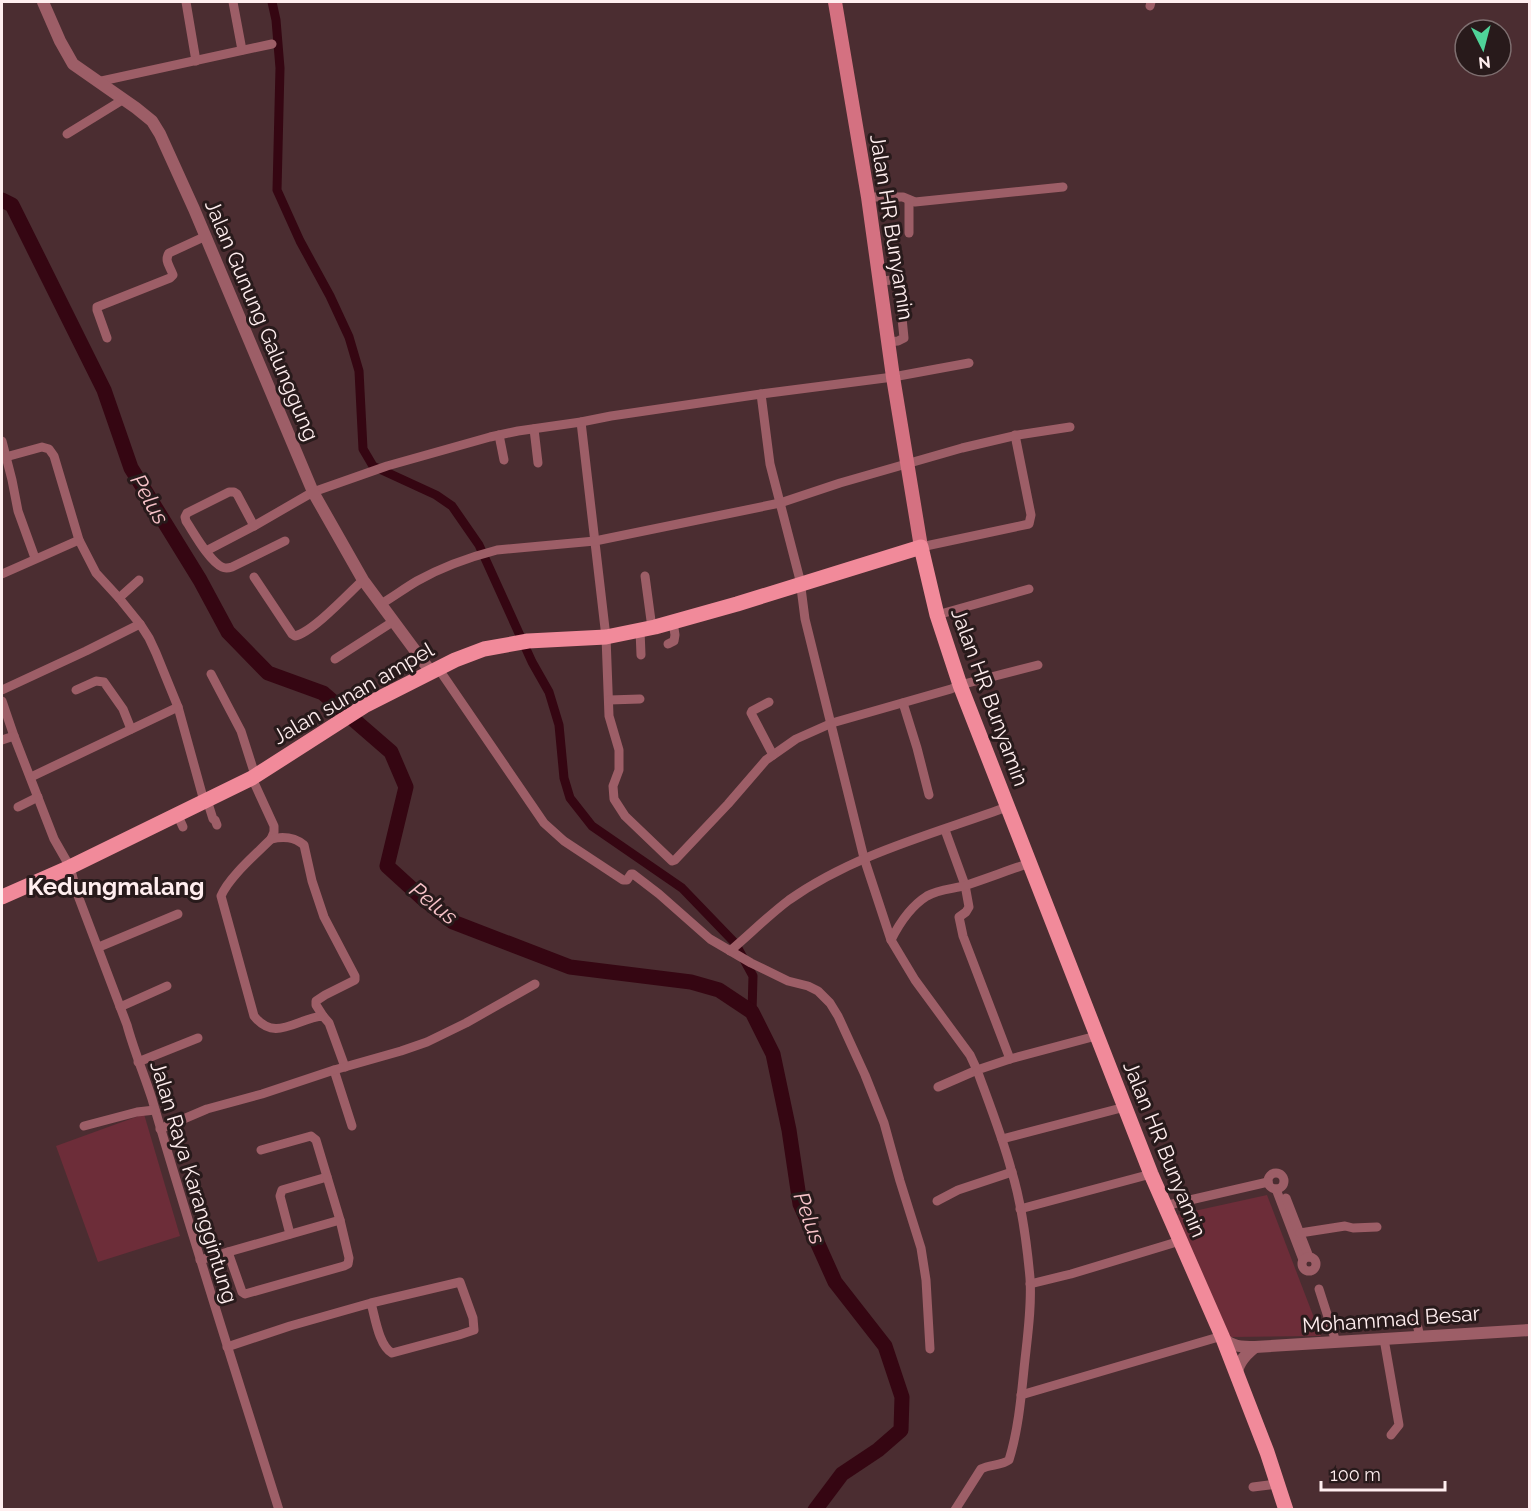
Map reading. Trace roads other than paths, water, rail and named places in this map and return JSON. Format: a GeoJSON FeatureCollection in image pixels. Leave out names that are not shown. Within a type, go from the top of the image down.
{"type":"FeatureCollection","features":[{"type":"Feature","properties":{"kind":"main road","name":"Jalan HR Bunyamin"},"geometry":{"type":"LineString","coordinates":[[835,2],[868,196],[893,377],[921,547],[937,615],[960,685],[1096,1036],[1164,1206],[1222,1336],[1267,1452],[1286,1509]]}},
{"type":"Feature","properties":{"kind":"main road","name":"Jalan sunan ampel"},"geometry":{"type":"LineString","coordinates":[[2,897],[180,820],[205,801],[253,777],[366,705],[435,670],[484,649],[511,643],[606,636],[646,629],[921,547]]}},
{"type":"Feature","properties":{"kind":"street","name":"Jalan Gunung Galunggung"},"geometry":{"type":"LineString","coordinates":[[43,2],[73,64],[144,114],[157,128],[169,151],[314,492],[363,580],[435,670]]}},
{"type":"Feature","properties":{"kind":"street"},"geometry":{"type":"LineString","coordinates":[[186,2],[195,61]]}},
{"type":"Feature","properties":{"kind":"street"},"geometry":{"type":"LineString","coordinates":[[233,2],[242,50]]}},
{"type":"Feature","properties":{"kind":"street"},"geometry":{"type":"LineString","coordinates":[[98,82],[272,44]]}},
{"type":"Feature","properties":{"kind":"street"},"geometry":{"type":"LineString","coordinates":[[67,134],[124,99]]}},
{"type":"Feature","properties":{"kind":"street"},"geometry":{"type":"LineString","coordinates":[[868,196],[903,197],[915,202],[1063,187]]}},
{"type":"Feature","properties":{"kind":"street"},"geometry":{"type":"LineString","coordinates":[[909,200],[909,233]]}},
{"type":"Feature","properties":{"kind":"street"},"geometry":{"type":"LineString","coordinates":[[107,338],[97,307],[170,278],[173,274],[166,257],[169,253],[206,237]]}},
{"type":"Feature","properties":{"kind":"street"},"geometry":{"type":"LineString","coordinates":[[206,551],[314,492],[387,466],[499,435],[611,416],[893,377],[969,363]]}},
{"type":"Feature","properties":{"kind":"street"},"geometry":{"type":"LineString","coordinates":[[761,394],[770,464],[801,584],[805,619],[864,858],[891,940],[915,980],[970,1055],[977,1070],[1002,1139],[1020,1209],[1030,1284],[1030,1304],[1021,1395],[1009,1460],[981,1469],[955,1509]]}},
{"type":"Feature","properties":{"kind":"street"},"geometry":{"type":"LineString","coordinates":[[581,422],[606,636],[609,716],[619,750],[619,770],[612,786],[614,799],[625,816],[672,861],[675,861],[766,760],[796,739],[832,723],[960,685],[1038,665]]}},
{"type":"Feature","properties":{"kind":"street"},"geometry":{"type":"LineString","coordinates":[[381,604],[418,580],[488,552],[595,541],[780,503],[962,448],[1015,435],[1070,427]]}},
{"type":"Feature","properties":{"kind":"street"},"geometry":{"type":"LineString","coordinates":[[534,429],[538,463]]}},
{"type":"Feature","properties":{"kind":"street"},"geometry":{"type":"LineString","coordinates":[[499,435],[504,460]]}},
{"type":"Feature","properties":{"kind":"street"},"geometry":{"type":"LineString","coordinates":[[921,547],[1029,524],[1031,515],[1015,435]]}},
{"type":"Feature","properties":{"kind":"street"},"geometry":{"type":"LineString","coordinates":[[2,441],[4,458],[18,511],[35,558]]}},
{"type":"Feature","properties":{"kind":"street"},"geometry":{"type":"LineString","coordinates":[[4,458],[42,447],[49,449],[54,456],[79,540],[96,573],[140,624],[156,653],[178,707],[205,801],[217,825]]}},
{"type":"Feature","properties":{"kind":"street"},"geometry":{"type":"LineString","coordinates":[[254,526],[234,492],[187,513],[185,517],[206,551],[221,567],[232,567],[285,541]]}},
{"type":"Feature","properties":{"kind":"street"},"geometry":{"type":"LineString","coordinates":[[2,574],[79,540]]}},
{"type":"Feature","properties":{"kind":"street"},"geometry":{"type":"LineString","coordinates":[[641,655],[646,629],[645,576]]}},
{"type":"Feature","properties":{"kind":"street"},"geometry":{"type":"LineString","coordinates":[[254,577],[292,634],[296,636],[303,634],[315,624],[363,580]]}},
{"type":"Feature","properties":{"kind":"street"},"geometry":{"type":"LineString","coordinates":[[119,598],[139,580]]}},
{"type":"Feature","properties":{"kind":"street"},"geometry":{"type":"LineString","coordinates":[[937,615],[1029,589]]}},
{"type":"Feature","properties":{"kind":"street"},"geometry":{"type":"LineString","coordinates":[[335,659],[394,621]]}},
{"type":"Feature","properties":{"kind":"street"},"geometry":{"type":"LineString","coordinates":[[668,644],[674,641],[673,622]]}},
{"type":"Feature","properties":{"kind":"street"},"geometry":{"type":"LineString","coordinates":[[2,690],[140,624]]}},
{"type":"Feature","properties":{"kind":"street"},"geometry":{"type":"LineString","coordinates":[[435,670],[546,826],[564,842],[623,880],[627,880],[633,874],[710,939],[788,981],[818,991],[830,1003],[865,1075],[884,1123],[921,1248],[926,1280],[930,1349]]}},
{"type":"Feature","properties":{"kind":"street"},"geometry":{"type":"LineString","coordinates":[[211,674],[241,731],[253,777],[274,826],[272,839]]}},
{"type":"Feature","properties":{"kind":"street"},"geometry":{"type":"LineString","coordinates":[[76,690],[96,681],[104,682],[123,709],[131,729]]}},
{"type":"Feature","properties":{"kind":"street"},"geometry":{"type":"LineString","coordinates":[[609,700],[640,699]]}},
{"type":"Feature","properties":{"kind":"street","name":"Jalan Raya Karanggintung"},"geometry":{"type":"LineString","coordinates":[[2,701],[54,839],[70,867],[120,1007],[155,1110],[279,1509]]}},
{"type":"Feature","properties":{"kind":"street"},"geometry":{"type":"LineString","coordinates":[[769,702],[751,713],[773,755]]}},
{"type":"Feature","properties":{"kind":"street"},"geometry":{"type":"LineString","coordinates":[[903,703],[929,795]]}},
{"type":"Feature","properties":{"kind":"street"},"geometry":{"type":"LineString","coordinates":[[31,777],[178,707]]}},
{"type":"Feature","properties":{"kind":"street"},"geometry":{"type":"LineString","coordinates":[[2,740],[14,736]]}},
{"type":"Feature","properties":{"kind":"street"},"geometry":{"type":"LineString","coordinates":[[18,807],[38,797]]}},
{"type":"Feature","properties":{"kind":"street"},"geometry":{"type":"LineString","coordinates":[[730,951],[788,901],[835,872],[864,858],[1007,807]]}},
{"type":"Feature","properties":{"kind":"street"},"geometry":{"type":"LineString","coordinates":[[945,830],[965,885],[969,907],[959,919],[963,936],[1010,1059]]}},
{"type":"Feature","properties":{"kind":"street"},"geometry":{"type":"LineString","coordinates":[[323,1016],[310,1017],[279,1029],[268,1028],[254,1016],[221,896],[240,869],[272,839],[283,836],[292,838],[304,846],[324,917],[355,976],[355,980],[325,994],[316,1001],[316,1005],[329,1023],[345,1067]]}},
{"type":"Feature","properties":{"kind":"street"},"geometry":{"type":"LineString","coordinates":[[891,940],[909,913],[926,897],[1030,863]]}},
{"type":"Feature","properties":{"kind":"street"},"geometry":{"type":"LineString","coordinates":[[99,947],[178,914]]}},
{"type":"Feature","properties":{"kind":"street"},"geometry":{"type":"LineString","coordinates":[[160,1129],[207,1109],[401,1051],[446,1034],[535,984]]}},
{"type":"Feature","properties":{"kind":"street"},"geometry":{"type":"LineString","coordinates":[[120,1007],[167,986]]}},
{"type":"Feature","properties":{"kind":"street"},"geometry":{"type":"LineString","coordinates":[[938,1087],[1010,1059],[1096,1036]]}},
{"type":"Feature","properties":{"kind":"street"},"geometry":{"type":"LineString","coordinates":[[138,1062],[198,1038]]}},
{"type":"Feature","properties":{"kind":"street"},"geometry":{"type":"LineString","coordinates":[[334,1070],[352,1126]]}},
{"type":"Feature","properties":{"kind":"street"},"geometry":{"type":"LineString","coordinates":[[1002,1139],[1125,1107]]}},
{"type":"Feature","properties":{"kind":"street"},"geometry":{"type":"LineString","coordinates":[[84,1126],[137,1112],[155,1110]]}},
{"type":"Feature","properties":{"kind":"street"},"geometry":{"type":"LineString","coordinates":[[228,1252],[242,1292],[245,1294],[350,1262],[316,1140],[311,1136],[261,1150]]}},
{"type":"Feature","properties":{"kind":"street"},"geometry":{"type":"LineString","coordinates":[[937,1201],[958,1190],[1012,1172]]}},
{"type":"Feature","properties":{"kind":"street"},"geometry":{"type":"LineString","coordinates":[[1020,1209],[1151,1174]]}},
{"type":"Feature","properties":{"kind":"street"},"geometry":{"type":"LineString","coordinates":[[290,1234],[280,1196],[282,1190],[327,1177]]}},
{"type":"Feature","properties":{"kind":"street"},"geometry":{"type":"LineString","coordinates":[[1164,1206],[1275,1186]]}},
{"type":"Feature","properties":{"kind":"street"},"geometry":{"type":"LineString","coordinates":[[1275,1186],[1300,1233],[1306,1258],[1275,1186]]}},
{"type":"Feature","properties":{"kind":"street"},"geometry":{"type":"LineString","coordinates":[[200,1260],[340,1220]]}},
{"type":"Feature","properties":{"kind":"street"},"geometry":{"type":"LineString","coordinates":[[1300,1233],[1345,1226],[1377,1227]]}},
{"type":"Feature","properties":{"kind":"street"},"geometry":{"type":"LineString","coordinates":[[1030,1284],[1180,1241]]}},
{"type":"Feature","properties":{"kind":"street"},"geometry":{"type":"LineString","coordinates":[[227,1347],[371,1303],[460,1282],[473,1318],[474,1330],[392,1353],[385,1348],[381,1339],[371,1303]]}},
{"type":"Feature","properties":{"kind":"street"},"geometry":{"type":"LineString","coordinates":[[1319,1289],[1336,1342]]}},
{"type":"Feature","properties":{"kind":"street"},"geometry":{"type":"LineString","coordinates":[[1330,1325],[1412,1320],[1417,1324],[1420,1337]]}},
{"type":"Feature","properties":{"kind":"street","name":"Mohammad Besar"},"geometry":{"type":"LineString","coordinates":[[1255,1347],[1530,1330]]}},
{"type":"Feature","properties":{"kind":"street"},"geometry":{"type":"LineString","coordinates":[[1021,1395],[1222,1336],[1233,1345],[1255,1347]]}},
{"type":"Feature","properties":{"kind":"street"},"geometry":{"type":"LineString","coordinates":[[1384,1339],[1399,1425],[1391,1435]]}},
{"type":"Feature","properties":{"kind":"street"},"geometry":{"type":"LineString","coordinates":[[1238,1380],[1236,1372],[1242,1360],[1255,1347]]}},
{"type":"Feature","properties":{"kind":"street"},"geometry":{"type":"LineString","coordinates":[[1253,1487],[1277,1484]]}},
{"type":"Feature","properties":{"kind":"waterway"},"geometry":{"type":"LineString","coordinates":[[272,2],[276,20],[280,68],[277,190],[349,337],[359,371],[363,449],[373,466],[436,495],[452,506],[479,545],[532,662],[549,692],[559,725],[564,778],[570,798],[592,826],[682,888],[735,943],[753,976],[752,1012]]}},
{"type":"Feature","properties":{"kind":"waterway","name":"Pelus"},"geometry":{"type":"LineString","coordinates":[[2,200],[12,205],[104,390],[131,468],[200,580],[228,632],[268,673],[323,693],[391,752],[406,787],[387,866],[453,922],[570,967],[691,982],[719,990],[752,1012],[773,1054],[789,1130],[800,1204],[835,1282],[885,1346],[902,1397],[901,1430],[878,1450],[842,1474],[815,1510]]}},
{"type":"Feature","properties":{"kind":"district","name":"Kedungmalang"},"geometry":{"type":"Point","coordinates":[116,886]}}]}
